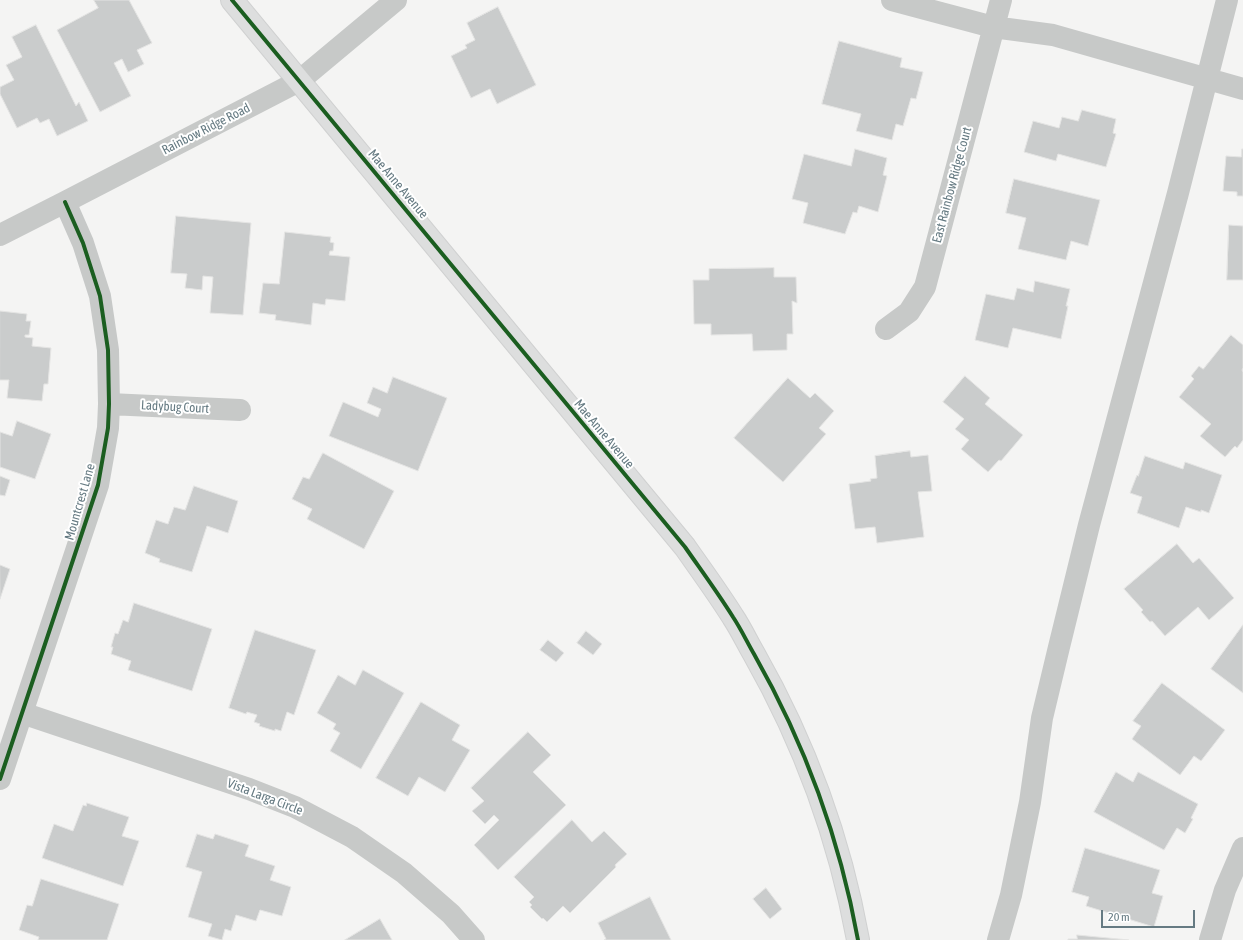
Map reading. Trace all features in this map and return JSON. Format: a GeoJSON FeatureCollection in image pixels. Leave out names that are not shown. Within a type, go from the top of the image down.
{"type":"FeatureCollection","features":[{"type":"Feature","properties":{"kind":"main road","name":"Mae Anne Avenue"},"geometry":{"type":"LineString","coordinates":[[232,0],[685,547],[734,618],[771,685],[807,762],[832,834],[858,940]]}},
{"type":"Feature","properties":{"kind":"street","name":"Rainbow Ridge Road"},"geometry":{"type":"LineString","coordinates":[[0,234],[299,81],[396,0]]}},
{"type":"Feature","properties":{"kind":"street"},"geometry":{"type":"LineString","coordinates":[[892,0],[993,27],[1053,35],[1243,89]]}},
{"type":"Feature","properties":{"kind":"street","name":"East Rainbow Ridge Court"},"geometry":{"type":"LineString","coordinates":[[886,329],[909,312],[925,287],[1001,0]]}},
{"type":"Feature","properties":{"kind":"street"},"geometry":{"type":"LineString","coordinates":[[998,940],[1011,895],[1030,802],[1042,718],[1059,646],[1091,517],[1176,200],[1227,0]]}},
{"type":"Feature","properties":{"kind":"street","name":"Mountcrest Lane"},"geometry":{"type":"LineString","coordinates":[[0,779],[98,485],[108,428],[108,350],[100,296],[83,243],[65,202]]}},
{"type":"Feature","properties":{"kind":"street","name":"Ladybug Court"},"geometry":{"type":"LineString","coordinates":[[109,404],[240,410]]}},
{"type":"Feature","properties":{"kind":"street","name":"Vista Larga Circle"},"geometry":{"type":"LineString","coordinates":[[22,713],[249,789],[295,807],[352,837],[404,873],[451,914],[474,940]]}},
{"type":"Feature","properties":{"kind":"street"},"geometry":{"type":"LineString","coordinates":[[1210,940],[1225,890],[1243,848]]}},
{"type":"Feature","properties":{"kind":"building"},"geometry":{"type":"Polygon","coordinates":[[[94,0],[129,0],[152,43],[137,50],[144,64],[128,72],[122,59],[114,63],[131,96],[100,112],[57,30],[98,8],[94,0]]]}},
{"type":"Feature","properties":{"kind":"building"},"geometry":{"type":"Polygon","coordinates":[[[498,7],[536,85],[497,104],[490,89],[471,98],[451,56],[467,48],[465,45],[475,40],[467,23],[498,7]]]}},
{"type":"Feature","properties":{"kind":"building"},"geometry":{"type":"Polygon","coordinates":[[[36,25],[76,106],[79,102],[88,121],[57,136],[49,119],[40,123],[37,118],[17,128],[0,94],[0,87],[14,80],[6,65],[22,57],[12,37],[36,25]]]}},
{"type":"Feature","properties":{"kind":"building"},"geometry":{"type":"Polygon","coordinates":[[[839,41],[902,58],[900,67],[923,72],[916,99],[911,98],[903,126],[896,124],[892,140],[856,131],[861,114],[822,104],[839,41]]]}},
{"type":"Feature","properties":{"kind":"building"},"geometry":{"type":"Polygon","coordinates":[[[1082,110],[1116,119],[1113,133],[1116,134],[1106,167],[1058,154],[1056,161],[1024,152],[1033,121],[1059,128],[1062,117],[1078,121],[1082,110]]]}},
{"type":"Feature","properties":{"kind":"building"},"geometry":{"type":"Polygon","coordinates":[[[855,149],[887,158],[883,175],[887,176],[878,212],[859,206],[857,213],[853,212],[845,234],[803,223],[808,203],[792,199],[804,154],[851,166],[855,149]]]}},
{"type":"Feature","properties":{"kind":"building"},"geometry":{"type":"Polygon","coordinates":[[[1242,149],[1243,196],[1237,196],[1237,192],[1223,191],[1226,156],[1241,157],[1242,149]]]}},
{"type":"Feature","properties":{"kind":"building"},"geometry":{"type":"Polygon","coordinates":[[[1014,179],[1100,200],[1088,246],[1071,241],[1066,260],[1018,249],[1026,218],[1006,213],[1014,179]]]}},
{"type":"Feature","properties":{"kind":"building"},"geometry":{"type":"Polygon","coordinates":[[[176,216],[251,223],[243,315],[210,313],[213,277],[203,276],[202,290],[185,288],[187,274],[171,273],[176,216]]]}},
{"type":"Feature","properties":{"kind":"building"},"geometry":{"type":"Polygon","coordinates":[[[1229,225],[1243,226],[1243,280],[1227,280],[1229,225]]]}},
{"type":"Feature","properties":{"kind":"building"},"geometry":{"type":"Polygon","coordinates":[[[285,232],[331,237],[330,242],[334,243],[333,251],[330,251],[329,255],[350,257],[345,301],[326,299],[325,305],[313,303],[311,325],[275,320],[276,315],[259,313],[263,283],[279,284],[285,232]]]}},
{"type":"Feature","properties":{"kind":"building"},"geometry":{"type":"Polygon","coordinates":[[[774,268],[774,277],[796,277],[797,303],[792,301],[793,334],[787,334],[787,350],[753,351],[752,334],[711,335],[711,324],[694,324],[693,280],[709,280],[709,269],[774,268]]]}},
{"type":"Feature","properties":{"kind":"building"},"geometry":{"type":"Polygon","coordinates":[[[1035,281],[1070,289],[1061,339],[1013,328],[1008,348],[975,340],[986,294],[1014,300],[1017,288],[1033,292],[1035,281]]]}},
{"type":"Feature","properties":{"kind":"building"},"geometry":{"type":"Polygon","coordinates":[[[0,311],[27,314],[26,321],[31,321],[29,335],[25,335],[25,337],[33,338],[32,346],[51,348],[48,384],[44,384],[42,401],[7,398],[9,380],[0,380],[0,311]]]}},
{"type":"Feature","properties":{"kind":"building"},"geometry":{"type":"Polygon","coordinates":[[[1231,335],[1243,345],[1243,440],[1237,448],[1235,446],[1225,457],[1200,436],[1211,424],[1179,397],[1194,379],[1191,376],[1199,366],[1203,369],[1231,335]]]}},
{"type":"Feature","properties":{"kind":"building"},"geometry":{"type":"Polygon","coordinates":[[[965,376],[990,398],[985,404],[1023,435],[1001,461],[999,460],[988,472],[961,449],[969,440],[955,429],[964,419],[943,402],[965,376]]]}},
{"type":"Feature","properties":{"kind":"building"},"geometry":{"type":"Polygon","coordinates":[[[393,377],[447,398],[418,471],[329,436],[343,402],[378,417],[381,409],[367,403],[373,387],[387,393],[393,377]]]}},
{"type":"Feature","properties":{"kind":"building"},"geometry":{"type":"Polygon","coordinates":[[[788,378],[810,398],[815,393],[834,411],[819,428],[826,434],[783,482],[734,438],[788,378]]]}},
{"type":"Feature","properties":{"kind":"building"},"geometry":{"type":"Polygon","coordinates":[[[17,421],[51,434],[35,479],[0,467],[0,432],[12,436],[17,421]]]}},
{"type":"Feature","properties":{"kind":"building"},"geometry":{"type":"Polygon","coordinates":[[[910,451],[911,457],[928,455],[932,491],[918,492],[924,537],[877,543],[875,527],[855,529],[849,484],[871,481],[870,479],[877,478],[875,456],[910,451]]]}},
{"type":"Feature","properties":{"kind":"building"},"geometry":{"type":"Polygon","coordinates":[[[323,453],[394,491],[364,549],[307,519],[312,509],[292,499],[303,477],[309,479],[323,453]]]}},
{"type":"Feature","properties":{"kind":"building"},"geometry":{"type":"Polygon","coordinates":[[[1145,456],[1183,469],[1185,462],[1222,475],[1209,513],[1186,507],[1179,528],[1137,513],[1142,497],[1130,493],[1145,456]]]}},
{"type":"Feature","properties":{"kind":"building"},"geometry":{"type":"Polygon","coordinates":[[[0,476],[10,480],[5,496],[0,495],[0,476]]]}},
{"type":"Feature","properties":{"kind":"building"},"geometry":{"type":"Polygon","coordinates":[[[194,486],[238,501],[228,533],[207,526],[192,572],[159,562],[160,559],[145,553],[156,520],[168,524],[174,507],[185,510],[194,486]]]}},
{"type":"Feature","properties":{"kind":"building"},"geometry":{"type":"Polygon","coordinates":[[[1177,544],[1193,563],[1199,558],[1234,598],[1209,620],[1198,607],[1165,636],[1152,621],[1150,622],[1141,612],[1143,610],[1124,589],[1177,544]]]}},
{"type":"Feature","properties":{"kind":"building"},"geometry":{"type":"Polygon","coordinates":[[[0,565],[10,569],[0,599],[0,565]]]}},
{"type":"Feature","properties":{"kind":"building"},"geometry":{"type":"Polygon","coordinates":[[[134,603],[212,629],[192,691],[128,670],[131,661],[111,654],[113,647],[111,647],[115,633],[118,634],[123,620],[128,622],[134,603]]]}},
{"type":"Feature","properties":{"kind":"building"},"geometry":{"type":"Polygon","coordinates":[[[1243,625],[1243,693],[1211,669],[1243,625]]]}},
{"type":"Feature","properties":{"kind":"building"},"geometry":{"type":"Polygon","coordinates":[[[255,630],[316,650],[294,715],[287,712],[281,731],[275,729],[275,731],[259,726],[260,724],[254,722],[257,715],[247,712],[246,714],[229,708],[255,630]]]}},
{"type":"Feature","properties":{"kind":"building"},"geometry":{"type":"Polygon","coordinates":[[[586,631],[602,644],[593,655],[577,643],[586,631]]]}},
{"type":"Feature","properties":{"kind":"building"},"geometry":{"type":"Polygon","coordinates":[[[548,640],[564,653],[556,662],[540,650],[548,640]]]}},
{"type":"Feature","properties":{"kind":"building"},"geometry":{"type":"Polygon","coordinates":[[[363,670],[404,693],[361,769],[330,751],[340,733],[333,729],[336,724],[317,713],[338,675],[355,685],[363,670]]]}},
{"type":"Feature","properties":{"kind":"building"},"geometry":{"type":"Polygon","coordinates":[[[1162,683],[1225,730],[1201,761],[1194,756],[1180,775],[1132,739],[1141,726],[1133,721],[1162,683]]]}},
{"type":"Feature","properties":{"kind":"building"},"geometry":{"type":"Polygon","coordinates":[[[421,702],[460,725],[452,740],[470,750],[445,792],[419,777],[408,796],[376,778],[421,702]]]}},
{"type":"Feature","properties":{"kind":"building"},"geometry":{"type":"Polygon","coordinates":[[[528,732],[551,755],[533,772],[566,805],[498,870],[474,845],[499,820],[494,815],[485,824],[472,811],[484,801],[471,788],[528,732]]]}},
{"type":"Feature","properties":{"kind":"building"},"geometry":{"type":"Polygon","coordinates":[[[1116,772],[1133,782],[1138,772],[1198,804],[1191,818],[1193,819],[1185,833],[1177,828],[1164,850],[1094,812],[1116,772]]]}},
{"type":"Feature","properties":{"kind":"building"},"geometry":{"type":"Polygon","coordinates":[[[87,803],[129,817],[122,836],[139,841],[123,886],[42,858],[54,824],[73,831],[83,805],[86,806],[87,803]]]}},
{"type":"Feature","properties":{"kind":"building"},"geometry":{"type":"Polygon","coordinates":[[[572,820],[592,842],[604,831],[627,854],[570,913],[563,906],[547,922],[530,907],[532,905],[529,902],[534,897],[514,877],[572,820]]]}},
{"type":"Feature","properties":{"kind":"building"},"geometry":{"type":"Polygon","coordinates":[[[197,834],[213,839],[215,834],[249,845],[245,856],[275,866],[270,880],[291,887],[282,916],[260,910],[256,921],[236,915],[231,931],[225,929],[222,940],[208,936],[212,924],[188,917],[202,872],[186,867],[197,834]]]}},
{"type":"Feature","properties":{"kind":"building"},"geometry":{"type":"Polygon","coordinates":[[[1085,848],[1160,870],[1152,893],[1163,896],[1154,927],[1086,906],[1089,897],[1072,892],[1085,848]]]}},
{"type":"Feature","properties":{"kind":"building"},"geometry":{"type":"Polygon","coordinates":[[[41,879],[119,904],[107,940],[38,940],[39,937],[19,930],[27,905],[32,906],[41,879]]]}},
{"type":"Feature","properties":{"kind":"building"},"geometry":{"type":"Polygon","coordinates":[[[766,888],[782,909],[770,919],[753,899],[766,888]]]}},
{"type":"Feature","properties":{"kind":"building"},"geometry":{"type":"Polygon","coordinates":[[[650,897],[671,940],[604,940],[606,939],[598,923],[650,897]]]}},
{"type":"Feature","properties":{"kind":"building"},"geometry":{"type":"Polygon","coordinates":[[[380,919],[392,940],[345,940],[380,919]]]}},
{"type":"Feature","properties":{"kind":"building"},"geometry":{"type":"Polygon","coordinates":[[[1077,935],[1129,940],[1068,940],[1077,939],[1077,935]]]}},
{"type":"Feature","properties":{"kind":"cycle path"},"geometry":{"type":"LineString","coordinates":[[232,0],[685,547],[739,626],[789,722],[818,792],[841,866],[858,940]]}},
{"type":"Feature","properties":{"kind":"cycle path"},"geometry":{"type":"LineString","coordinates":[[0,779],[98,485],[108,428],[108,350],[100,296],[83,243],[65,202]]}}]}
